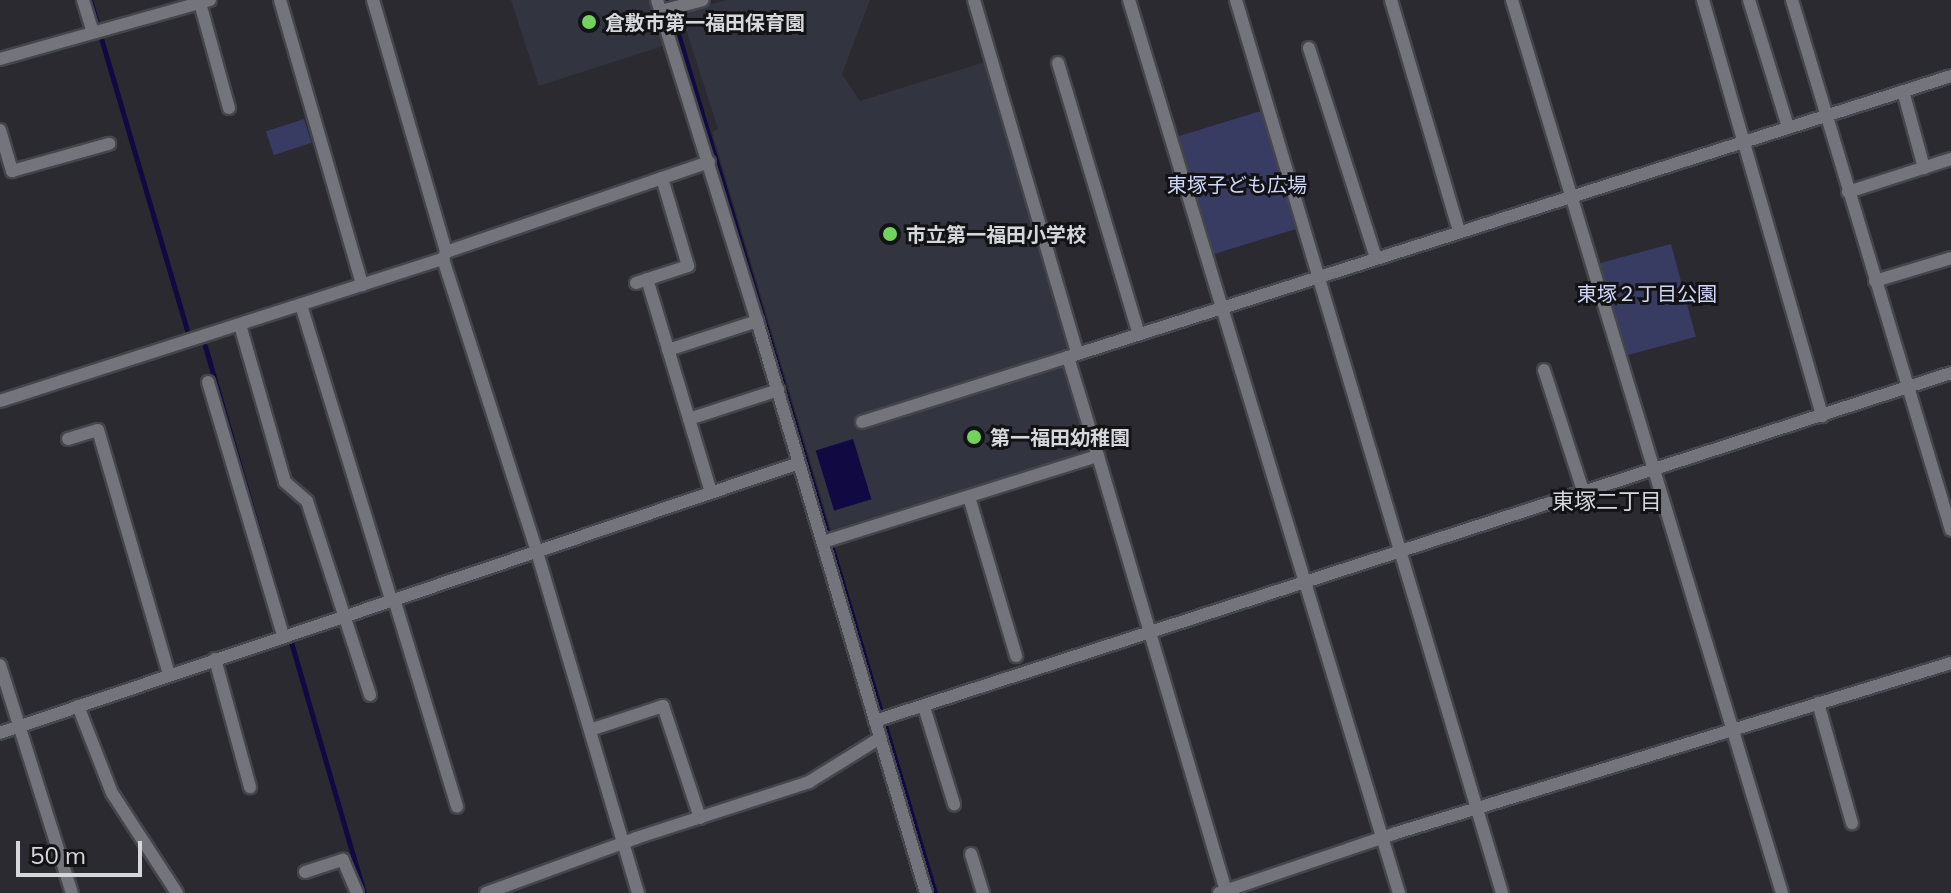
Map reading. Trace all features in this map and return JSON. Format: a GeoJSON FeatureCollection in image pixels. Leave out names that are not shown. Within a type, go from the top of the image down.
{"type":"FeatureCollection","features":[{"type":"Feature","properties":{"kind":"street"},"geometry":{"type":"LineString","coordinates":[[83,0],[93,33]]}},
{"type":"Feature","properties":{"kind":"street"},"geometry":{"type":"LineString","coordinates":[[280,0],[362,285]]}},
{"type":"Feature","properties":{"kind":"street"},"geometry":{"type":"LineString","coordinates":[[373,0],[445,256],[638,893]]}},
{"type":"Feature","properties":{"kind":"street"},"geometry":{"type":"LineString","coordinates":[[703,0],[665,7],[799,463],[827,540],[880,719],[880,738],[926,893]]}},
{"type":"Feature","properties":{"kind":"street"},"geometry":{"type":"LineString","coordinates":[[974,0],[1098,456],[1153,632],[1224,892],[1383,839],[1951,663]]}},
{"type":"Feature","properties":{"kind":"street"},"geometry":{"type":"LineString","coordinates":[[1129,0],[1399,893]]}},
{"type":"Feature","properties":{"kind":"street"},"geometry":{"type":"LineString","coordinates":[[1236,0],[1502,893]]}},
{"type":"Feature","properties":{"kind":"street"},"geometry":{"type":"LineString","coordinates":[[1391,0],[1459,231]]}},
{"type":"Feature","properties":{"kind":"street"},"geometry":{"type":"LineString","coordinates":[[1512,0],[1657,471],[1782,893]]}},
{"type":"Feature","properties":{"kind":"street"},"geometry":{"type":"LineString","coordinates":[[1703,0],[1746,140],[1822,416]]}},
{"type":"Feature","properties":{"kind":"street"},"geometry":{"type":"LineString","coordinates":[[1749,0],[1788,127]]}},
{"type":"Feature","properties":{"kind":"street"},"geometry":{"type":"LineString","coordinates":[[1792,0],[1951,530]]}},
{"type":"Feature","properties":{"kind":"street"},"geometry":{"type":"LineString","coordinates":[[0,59],[205,1],[229,108]]}},
{"type":"Feature","properties":{"kind":"street"},"geometry":{"type":"LineString","coordinates":[[1309,48],[1376,258]]}},
{"type":"Feature","properties":{"kind":"street"},"geometry":{"type":"LineString","coordinates":[[1058,63],[1139,334]]}},
{"type":"Feature","properties":{"kind":"street"},"geometry":{"type":"LineString","coordinates":[[862,422],[1571,194],[1951,76]]}},
{"type":"Feature","properties":{"kind":"street"},"geometry":{"type":"LineString","coordinates":[[1903,91],[1924,168]]}},
{"type":"Feature","properties":{"kind":"street"},"geometry":{"type":"LineString","coordinates":[[0,130],[12,171],[109,144]]}},
{"type":"Feature","properties":{"kind":"street"},"geometry":{"type":"LineString","coordinates":[[1848,192],[1951,159]]}},
{"type":"Feature","properties":{"kind":"street"},"geometry":{"type":"LineString","coordinates":[[0,401],[362,285],[709,162]]}},
{"type":"Feature","properties":{"kind":"street"},"geometry":{"type":"LineString","coordinates":[[662,178],[688,266],[641,281],[668,350],[711,493]]}},
{"type":"Feature","properties":{"kind":"street"},"geometry":{"type":"LineString","coordinates":[[1875,281],[1951,258]]}},
{"type":"Feature","properties":{"kind":"street"},"geometry":{"type":"LineString","coordinates":[[301,305],[457,807]]}},
{"type":"Feature","properties":{"kind":"street"},"geometry":{"type":"LineString","coordinates":[[668,350],[757,321]]}},
{"type":"Feature","properties":{"kind":"street"},"geometry":{"type":"LineString","coordinates":[[240,325],[285,482],[307,501],[370,695]]}},
{"type":"Feature","properties":{"kind":"street"},"geometry":{"type":"LineString","coordinates":[[1544,370],[1584,494]]}},
{"type":"Feature","properties":{"kind":"street"},"geometry":{"type":"LineString","coordinates":[[880,719],[1657,471],[1951,373]]}},
{"type":"Feature","properties":{"kind":"street"},"geometry":{"type":"LineString","coordinates":[[208,382],[287,635]]}},
{"type":"Feature","properties":{"kind":"street"},"geometry":{"type":"LineString","coordinates":[[689,419],[778,390]]}},
{"type":"Feature","properties":{"kind":"street"},"geometry":{"type":"LineString","coordinates":[[68,439],[98,430],[169,674]]}},
{"type":"Feature","properties":{"kind":"street"},"geometry":{"type":"LineString","coordinates":[[827,540],[1098,456]]}},
{"type":"Feature","properties":{"kind":"street"},"geometry":{"type":"LineString","coordinates":[[0,733],[799,463]]}},
{"type":"Feature","properties":{"kind":"street"},"geometry":{"type":"LineString","coordinates":[[969,497],[1016,656]]}},
{"type":"Feature","properties":{"kind":"street"},"geometry":{"type":"LineString","coordinates":[[215,659],[250,787]]}},
{"type":"Feature","properties":{"kind":"street"},"geometry":{"type":"LineString","coordinates":[[0,665],[72,893]]}},
{"type":"Feature","properties":{"kind":"street"},"geometry":{"type":"LineString","coordinates":[[1818,703],[1852,823]]}},
{"type":"Feature","properties":{"kind":"street"},"geometry":{"type":"LineString","coordinates":[[78,706],[112,793],[177,893]]}},
{"type":"Feature","properties":{"kind":"street"},"geometry":{"type":"LineString","coordinates":[[590,730],[663,706],[700,818]]}},
{"type":"Feature","properties":{"kind":"street"},"geometry":{"type":"LineString","coordinates":[[924,707],[954,804]]}},
{"type":"Feature","properties":{"kind":"street"},"geometry":{"type":"LineString","coordinates":[[486,893],[809,782],[880,738]]}},
{"type":"Feature","properties":{"kind":"street"},"geometry":{"type":"LineString","coordinates":[[971,854],[983,893]]}},
{"type":"Feature","properties":{"kind":"street"},"geometry":{"type":"LineString","coordinates":[[305,872],[343,860],[357,893]]}},
{"type":"Feature","properties":{"kind":"shaded area","name":"倉敷市第一福田保育園"},"geometry":{"type":"Polygon","coordinates":[[[511,0],[651,0],[666,45],[539,86],[511,0]]]}},
{"type":"Feature","properties":{"kind":"shaded area","name":"市立第一福田小学校"},"geometry":{"type":"Polygon","coordinates":[[[726,0],[870,0],[842,74],[860,101],[988,61],[1070,347],[856,417],[860,429],[1063,361],[1087,444],[1082,453],[831,530],[712,132],[718,129],[681,14],[726,0]]]}},
{"type":"Feature","properties":{"kind":"shaded area"},"geometry":{"type":"Polygon","coordinates":[[[853,439],[871,499],[834,511],[816,450],[853,439]]]}},
{"type":"Feature","properties":{"kind":"green space","name":"東塚子ども広場"},"geometry":{"type":"Polygon","coordinates":[[[1261,111],[1297,229],[1212,255],[1176,137],[1261,111]]]}},
{"type":"Feature","properties":{"kind":"green space"},"geometry":{"type":"Polygon","coordinates":[[[304,119],[312,143],[274,155],[266,131],[304,119]]]}},
{"type":"Feature","properties":{"kind":"green space","name":"東塚２丁目公園"},"geometry":{"type":"Polygon","coordinates":[[[1671,244],[1696,337],[1624,356],[1600,263],[1671,244]]]}},
{"type":"Feature","properties":{"kind":"waterway"},"geometry":{"type":"LineString","coordinates":[[90,0],[98,26]]}},
{"type":"Feature","properties":{"kind":"waterway"},"geometry":{"type":"LineString","coordinates":[[668,0],[935,893]]}},
{"type":"Feature","properties":{"kind":"waterway"},"geometry":{"type":"LineString","coordinates":[[101,38],[189,337]]}},
{"type":"Feature","properties":{"kind":"waterway"},"geometry":{"type":"LineString","coordinates":[[205,346],[279,602]]}},
{"type":"Feature","properties":{"kind":"waterway"},"geometry":{"type":"LineString","coordinates":[[289,635],[364,893]]}},
{"type":"Feature","properties":{"kind":"place","name":"倉敷市第一福田保育園"},"geometry":{"type":"Point","coordinates":[589,22]}},
{"type":"Feature","properties":{"kind":"place","name":"市立第一福田小学校"},"geometry":{"type":"Point","coordinates":[890,234]}},
{"type":"Feature","properties":{"kind":"place","name":"第一福田幼稚園"},"geometry":{"type":"Point","coordinates":[974,437]}},
{"type":"Feature","properties":{"kind":"district","name":"東塚二丁目"},"geometry":{"type":"Point","coordinates":[1607,502]}}]}
